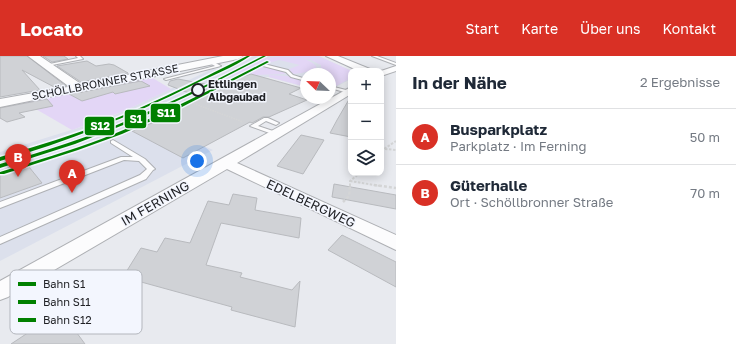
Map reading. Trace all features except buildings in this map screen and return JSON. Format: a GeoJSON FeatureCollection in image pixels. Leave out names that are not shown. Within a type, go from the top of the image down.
{"type":"FeatureCollection","features":[{"type":"Feature","properties":{"kind":"main road"},"geometry":{"type":"LineString","coordinates":[[33,56],[79,88]]}},
{"type":"Feature","properties":{"kind":"main road","name":"SCHÖLLBRONNER STRASSE"},"geometry":{"type":"LineString","coordinates":[[209,62],[227,56]]}},
{"type":"Feature","properties":{"kind":"main road","name":"SCHÖLLBRONNER STRASSE"},"geometry":{"type":"LineString","coordinates":[[79,88],[238,56]]}},
{"type":"Feature","properties":{"kind":"street"},"geometry":{"type":"LineString","coordinates":[[330,56],[360,68]]}},
{"type":"Feature","properties":{"kind":"street"},"geometry":{"type":"LineString","coordinates":[[384,74],[396,68]]}},
{"type":"Feature","properties":{"kind":"street"},"geometry":{"type":"LineString","coordinates":[[384,77],[391,80]]}},
{"type":"Feature","properties":{"kind":"street","name":"SCHÖLLBRONNER STRASSE"},"geometry":{"type":"LineString","coordinates":[[0,103],[79,88]]}},
{"type":"Feature","properties":{"kind":"street","name":"IM FERNING"},"geometry":{"type":"LineString","coordinates":[[37,270],[226,163],[277,129],[348,92]]}},
{"type":"Feature","properties":{"kind":"street","name":"EDELBERGWEG"},"geometry":{"type":"LineString","coordinates":[[226,163],[396,243]]}},
{"type":"Feature","properties":{"kind":"street","name":"IM FERNING"},"geometry":{"type":"LineString","coordinates":[[0,291],[10,285]]}},
{"type":"Feature","properties":{"kind":"lane"},"geometry":{"type":"LineString","coordinates":[[47,65],[81,60],[78,56]]}},
{"type":"Feature","properties":{"kind":"lane"},"geometry":{"type":"LineString","coordinates":[[374,56],[396,64]]}},
{"type":"Feature","properties":{"kind":"lane"},"geometry":{"type":"LineString","coordinates":[[166,79],[219,66],[209,62]]}},
{"type":"Feature","properties":{"kind":"lane"},"geometry":{"type":"LineString","coordinates":[[264,65],[287,71],[292,76],[300,78]]}},
{"type":"Feature","properties":{"kind":"lane"},"geometry":{"type":"LineString","coordinates":[[336,88],[348,91]]}},
{"type":"Feature","properties":{"kind":"lane"},"geometry":{"type":"LineString","coordinates":[[253,126],[266,119],[277,129]]}},
{"type":"Feature","properties":{"kind":"lane"},"geometry":{"type":"LineString","coordinates":[[253,126],[277,129]]}},
{"type":"Feature","properties":{"kind":"lane"},"geometry":{"type":"LineString","coordinates":[[0,241],[143,177],[151,169],[143,160],[113,142]]}},
{"type":"Feature","properties":{"kind":"lane"},"geometry":{"type":"LineString","coordinates":[[0,205],[123,158],[143,160]]}},
{"type":"Feature","properties":{"kind":"path"},"geometry":{"type":"LineString","coordinates":[[197,85],[207,87]]}},
{"type":"Feature","properties":{"kind":"path"},"geometry":{"type":"LineString","coordinates":[[182,100],[253,126]]}},
{"type":"Feature","properties":{"kind":"path"},"geometry":{"type":"LineString","coordinates":[[143,109],[153,113]]}},
{"type":"Feature","properties":{"kind":"path"},"geometry":{"type":"LineString","coordinates":[[384,148],[396,141]]}},
{"type":"Feature","properties":{"kind":"path"},"geometry":{"type":"LineString","coordinates":[[384,148],[396,150]]}},
{"type":"Feature","properties":{"kind":"path"},"geometry":{"type":"LineString","coordinates":[[332,212],[349,196],[350,181],[356,176]]}},
{"type":"Feature","properties":{"kind":"path"},"geometry":{"type":"LineString","coordinates":[[350,181],[396,188]]}},
{"type":"Feature","properties":{"kind":"shaded area"},"geometry":{"type":"Polygon","coordinates":[[[254,56],[319,56],[348,70],[348,81],[336,87],[336,68],[300,68],[300,85],[269,77],[236,78],[225,80],[148,120],[213,150],[0,261],[0,152],[94,123],[124,111],[212,69],[222,70],[254,56]]]}},
{"type":"Feature","properties":{"kind":"shaded area"},"geometry":{"type":"Polygon","coordinates":[[[290,56],[318,56],[348,69],[348,80],[336,86],[336,68],[321,68],[321,65],[311,60],[290,56]]]}},
{"type":"Feature","properties":{"kind":"shaded area"},"geometry":{"type":"Polygon","coordinates":[[[274,57],[302,58],[312,63],[316,66],[316,68],[300,68],[300,73],[292,74],[289,69],[300,65],[279,60],[262,65],[284,71],[285,74],[229,76],[262,59],[274,57]]]}},
{"type":"Feature","properties":{"kind":"shaded area"},"geometry":{"type":"Polygon","coordinates":[[[269,75],[287,76],[300,79],[300,85],[269,77],[269,75]]]}},
{"type":"Feature","properties":{"kind":"shaded area"},"geometry":{"type":"Polygon","coordinates":[[[151,77],[171,89],[124,111],[72,130],[22,101],[151,77]]]}},
{"type":"Feature","properties":{"kind":"rail line","name":"S12"},"geometry":{"type":"LineString","coordinates":[[0,159],[73,136],[132,113],[249,56]]}},
{"type":"Feature","properties":{"kind":"rail line","name":"S1"},"geometry":{"type":"LineString","coordinates":[[0,166],[73,143],[135,119],[265,56]]}},
{"type":"Feature","properties":{"kind":"rail line","name":"S11"},"geometry":{"type":"LineString","coordinates":[[2,173],[106,139],[176,108],[268,62]]}},
{"type":"Feature","properties":{"kind":"place","name":"Ettlingen Albgaubad"},"geometry":{"type":"Point","coordinates":[198,90]}},
{"type":"Feature","properties":{"kind":"place","name":"Güterhalle"},"geometry":{"type":"Point","coordinates":[18,177]}},
{"type":"Feature","properties":{"kind":"place","name":"Busparkplatz"},"geometry":{"type":"Point","coordinates":[72,193]}}]}
